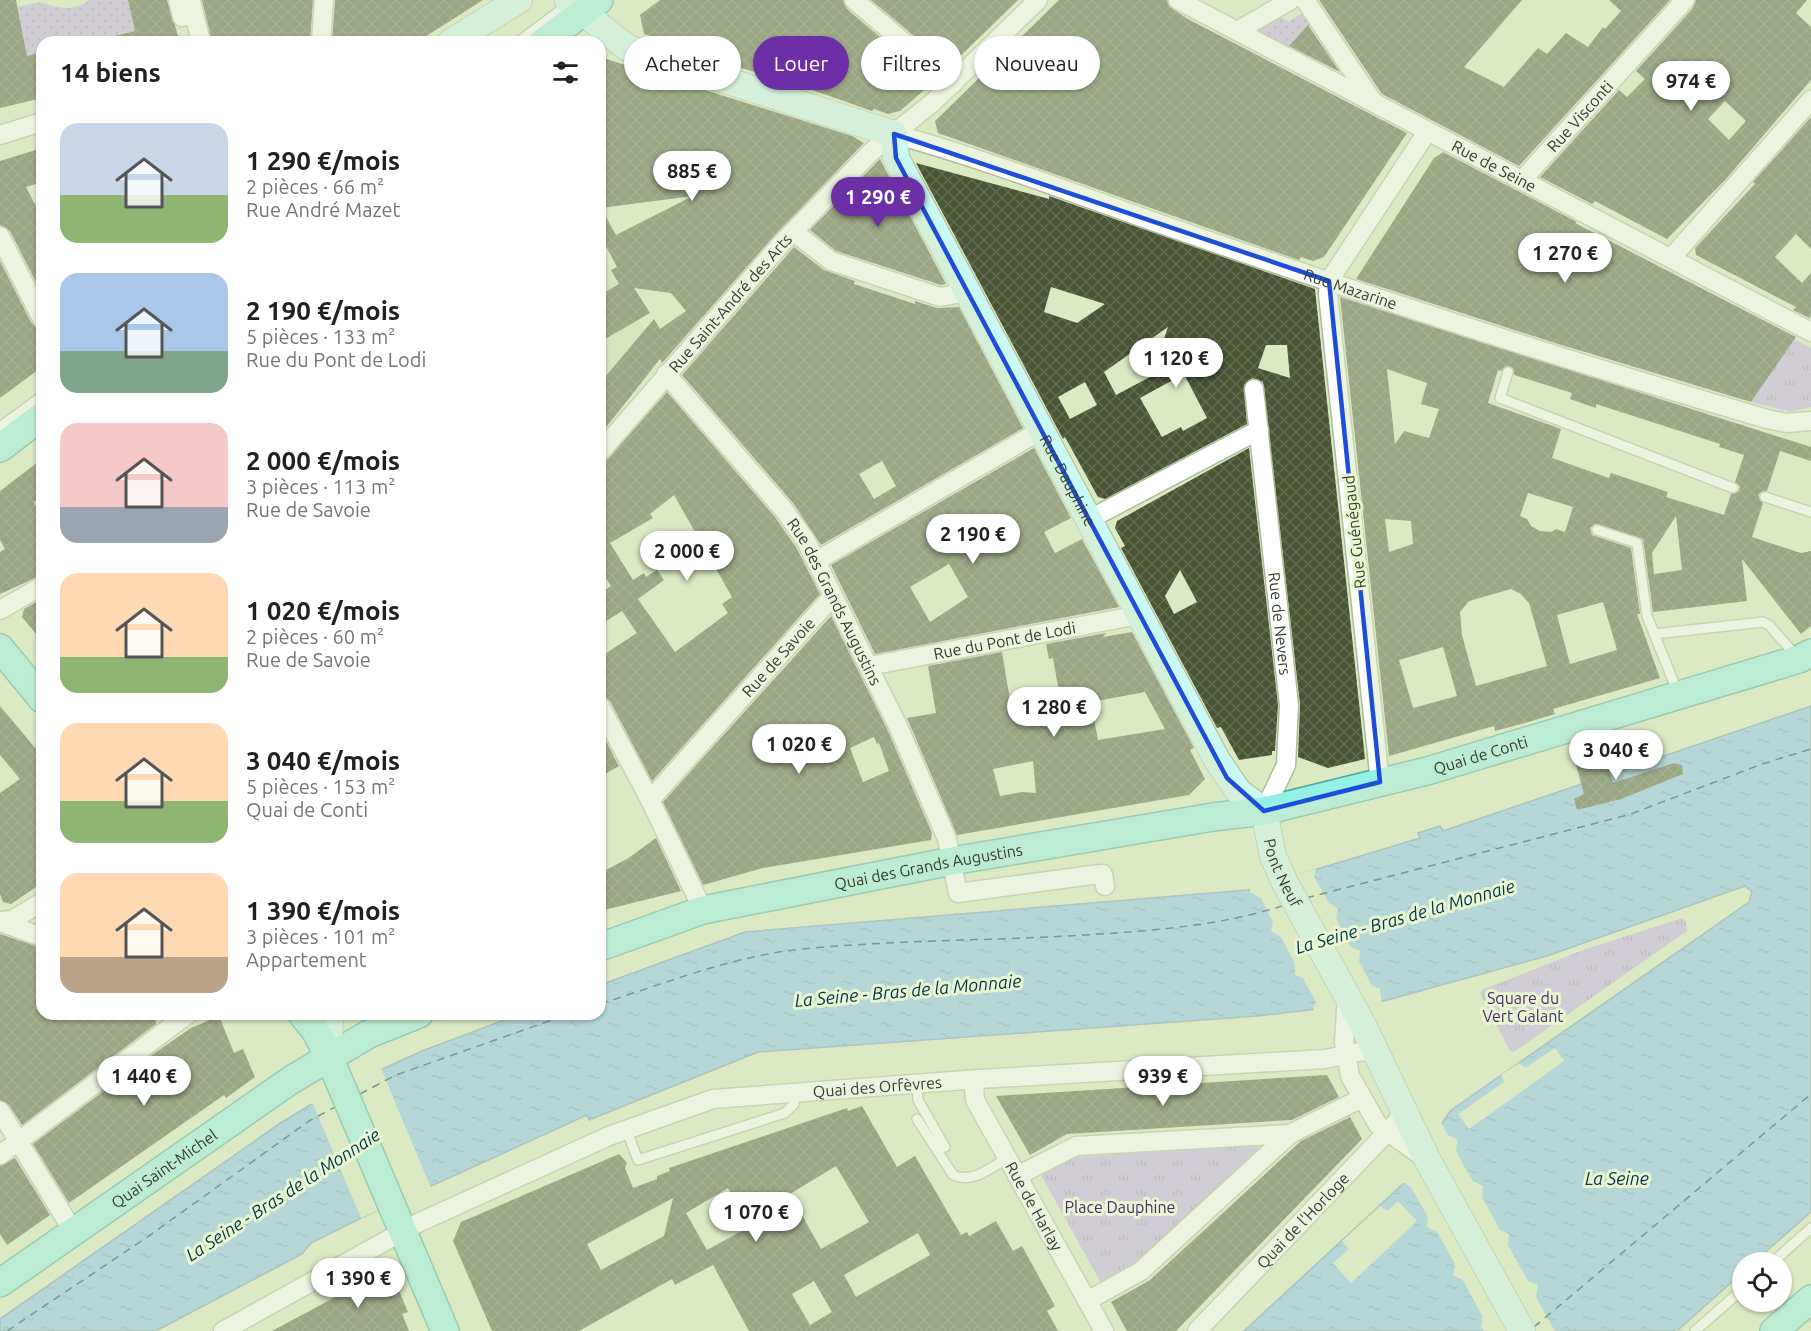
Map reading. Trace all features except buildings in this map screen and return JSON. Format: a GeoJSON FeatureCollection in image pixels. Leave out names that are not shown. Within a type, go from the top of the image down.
{"type":"FeatureCollection","features":[{"type":"Feature","properties":{"kind":"main road"},"geometry":{"type":"LineString","coordinates":[[549,36],[579,3]]}},
{"type":"Feature","properties":{"kind":"main road"},"geometry":{"type":"LineString","coordinates":[[0,447],[36,420]]}},
{"type":"Feature","properties":{"kind":"main road"},"geometry":{"type":"LineString","coordinates":[[0,648],[36,692]]}},
{"type":"Feature","properties":{"kind":"main road","name":"Quai de Conti"},"geometry":{"type":"LineString","coordinates":[[1264,811],[1427,771],[1805,656]]}},
{"type":"Feature","properties":{"kind":"main road","name":"Quai des Grands Augustins"},"geometry":{"type":"LineString","coordinates":[[606,945],[704,910],[952,861],[1213,817],[1264,811]]}},
{"type":"Feature","properties":{"kind":"main road"},"geometry":{"type":"LineString","coordinates":[[307,1020],[315,1030],[329,1057],[445,1331]]}},
{"type":"Feature","properties":{"kind":"main road"},"geometry":{"type":"LineString","coordinates":[[329,1057],[369,1034],[404,1020]]}},
{"type":"Feature","properties":{"kind":"main road","name":"Quai Saint-Michel"},"geometry":{"type":"LineString","coordinates":[[0,1283],[291,1080],[329,1057]]}},
{"type":"Feature","properties":{"kind":"main road"},"geometry":{"type":"LineString","coordinates":[[1774,1331],[1811,1299]]}},
{"type":"Feature","properties":{"kind":"street"},"geometry":{"type":"LineString","coordinates":[[321,36],[324,0]]}},
{"type":"Feature","properties":{"kind":"street"},"geometry":{"type":"LineString","coordinates":[[461,36],[519,0]]}},
{"type":"Feature","properties":{"kind":"street"},"geometry":{"type":"LineString","coordinates":[[854,0],[896,36]]}},
{"type":"Feature","properties":{"kind":"street","name":"Rue Saint-André des Arts"},"geometry":{"type":"LineString","coordinates":[[962,75],[1038,0]]}},
{"type":"Feature","properties":{"kind":"street","name":"Rue de Seine"},"geometry":{"type":"LineString","coordinates":[[1178,0],[1427,132],[1672,257],[1811,332]]}},
{"type":"Feature","properties":{"kind":"street"},"geometry":{"type":"LineString","coordinates":[[1237,31],[1291,0]]}},
{"type":"Feature","properties":{"kind":"street"},"geometry":{"type":"LineString","coordinates":[[1305,0],[1374,104]]}},
{"type":"Feature","properties":{"kind":"street","name":"Rue Visconti"},"geometry":{"type":"LineString","coordinates":[[1522,180],[1685,0]]}},
{"type":"Feature","properties":{"kind":"street"},"geometry":{"type":"LineString","coordinates":[[579,3],[626,46],[643,54],[894,134]]}},
{"type":"Feature","properties":{"kind":"street"},"geometry":{"type":"LineString","coordinates":[[186,8],[188,36]]}},
{"type":"Feature","properties":{"kind":"street"},"geometry":{"type":"LineString","coordinates":[[186,8],[199,36]]}},
{"type":"Feature","properties":{"kind":"street","name":"Rue Saint-André des Arts"},"geometry":{"type":"LineString","coordinates":[[606,445],[666,374],[794,232],[871,152],[946,90]]}},
{"type":"Feature","properties":{"kind":"street"},"geometry":{"type":"LineString","coordinates":[[1672,257],[1811,100]]}},
{"type":"Feature","properties":{"kind":"street"},"geometry":{"type":"LineString","coordinates":[[0,135],[36,124]]}},
{"type":"Feature","properties":{"kind":"street"},"geometry":{"type":"LineString","coordinates":[[1329,281],[1427,132]]}},
{"type":"Feature","properties":{"kind":"street","name":"Rue Mazarine"},"geometry":{"type":"LineString","coordinates":[[894,134],[971,158],[1173,234],[1329,281],[1515,348],[1767,419],[1787,423],[1811,421]]}},
{"type":"Feature","properties":{"kind":"street","name":"Rue Dauphine"},"geometry":{"type":"LineString","coordinates":[[894,134],[896,158],[1227,778],[1238,791],[1264,811]]}},
{"type":"Feature","properties":{"kind":"street"},"geometry":{"type":"LineString","coordinates":[[794,232],[831,261],[940,297],[967,292]]}},
{"type":"Feature","properties":{"kind":"street"},"geometry":{"type":"LineString","coordinates":[[0,236],[36,307]]}},
{"type":"Feature","properties":{"kind":"street","name":"Rue Guénégaud"},"geometry":{"type":"LineString","coordinates":[[1329,281],[1328,294],[1380,782]]}},
{"type":"Feature","properties":{"kind":"street","name":"Rue des Grands Augustins"},"geometry":{"type":"LineString","coordinates":[[666,374],[784,510],[806,542],[869,666],[943,829],[952,861],[956,890],[961,894],[1092,874],[1103,874],[1105,885]]}},
{"type":"Feature","properties":{"kind":"street","name":"Rue de Nevers"},"geometry":{"type":"LineString","coordinates":[[1254,389],[1289,705],[1286,765],[1264,811]]}},
{"type":"Feature","properties":{"kind":"street"},"geometry":{"type":"LineString","coordinates":[[1088,520],[1258,430]]}},
{"type":"Feature","properties":{"kind":"street"},"geometry":{"type":"LineString","coordinates":[[816,561],[1040,431]]}},
{"type":"Feature","properties":{"kind":"street"},"geometry":{"type":"LineString","coordinates":[[0,610],[36,589]]}},
{"type":"Feature","properties":{"kind":"street","name":"Rue de Savoie"},"geometry":{"type":"LineString","coordinates":[[650,800],[833,596]]}},
{"type":"Feature","properties":{"kind":"street","name":"Rue du Pont de Lodi"},"geometry":{"type":"LineString","coordinates":[[869,666],[1139,615]]}},
{"type":"Feature","properties":{"kind":"street"},"geometry":{"type":"LineString","coordinates":[[606,717],[704,910]]}},
{"type":"Feature","properties":{"kind":"street","name":"Pont Neuf"},"geometry":{"type":"LineString","coordinates":[[1264,811],[1270,847],[1286,883],[1347,996],[1353,1027],[1377,1055],[1400,1127]]}},
{"type":"Feature","properties":{"kind":"street"},"geometry":{"type":"LineString","coordinates":[[0,922],[12,920],[36,906]]}},
{"type":"Feature","properties":{"kind":"street"},"geometry":{"type":"LineString","coordinates":[[0,922],[36,935]]}},
{"type":"Feature","properties":{"kind":"street"},"geometry":{"type":"LineString","coordinates":[[0,1155],[178,1020]]}},
{"type":"Feature","properties":{"kind":"street"},"geometry":{"type":"LineString","coordinates":[[329,1057],[330,1020]]}},
{"type":"Feature","properties":{"kind":"street"},"geometry":{"type":"LineString","coordinates":[[1353,1027],[1345,1055],[1347,1067],[1362,1098],[1378,1125],[1400,1127],[1427,1160],[1522,1331]]}},
{"type":"Feature","properties":{"kind":"street","name":"Quai des Orfèvres"},"geometry":{"type":"LineString","coordinates":[[223,1331],[396,1215],[713,1099],[917,1083],[1325,1059],[1364,1051],[1377,1055]]}},
{"type":"Feature","properties":{"kind":"street","name":"Rue de Harlay"},"geometry":{"type":"LineString","coordinates":[[979,1079],[974,1087],[975,1100],[1104,1331]]}},
{"type":"Feature","properties":{"kind":"street"},"geometry":{"type":"LineString","coordinates":[[1088,1301],[1141,1271],[1290,1134],[1362,1098]]}},
{"type":"Feature","properties":{"kind":"street"},"geometry":{"type":"LineString","coordinates":[[0,1111],[73,1231]]}},
{"type":"Feature","properties":{"kind":"street","name":"Quai de l'Horloge"},"geometry":{"type":"LineString","coordinates":[[1197,1331],[1400,1127]]}},
{"type":"Feature","properties":{"kind":"street"},"geometry":{"type":"LineString","coordinates":[[1017,1176],[1076,1146],[1290,1134]]}},
{"type":"Feature","properties":{"kind":"lane"},"geometry":{"type":"LineString","coordinates":[[527,36],[579,3]]}},
{"type":"Feature","properties":{"kind":"lane"},"geometry":{"type":"LineString","coordinates":[[1508,372],[1500,398],[1733,488]]}},
{"type":"Feature","properties":{"kind":"lane"},"geometry":{"type":"LineString","coordinates":[[0,427],[36,400]]}},
{"type":"Feature","properties":{"kind":"lane"},"geometry":{"type":"LineString","coordinates":[[1765,497],[1811,512]]}},
{"type":"Feature","properties":{"kind":"lane"},"geometry":{"type":"LineString","coordinates":[[1597,530],[1637,543],[1647,616],[1678,694]]}},
{"type":"Feature","properties":{"kind":"lane","name":"Quai de Conti"},"geometry":{"type":"LineString","coordinates":[[1654,633],[1763,622],[1805,656]]}},
{"type":"Feature","properties":{"kind":"lane"},"geometry":{"type":"LineString","coordinates":[[917,1083],[918,1100],[945,1147]]}},
{"type":"Feature","properties":{"kind":"lane"},"geometry":{"type":"LineString","coordinates":[[626,1130],[638,1160],[785,1113],[794,1104],[796,1093]]}},
{"type":"Feature","properties":{"kind":"lane"},"geometry":{"type":"LineString","coordinates":[[917,1119],[948,1171],[961,1178],[973,1178],[1007,1158]]}},
{"type":"Feature","properties":{"kind":"lane"},"geometry":{"type":"LineString","coordinates":[[1784,1252],[1811,1228]]}},
{"type":"Feature","properties":{"kind":"lane"},"geometry":{"type":"LineString","coordinates":[[1695,1331],[1732,1299]]}},
{"type":"Feature","properties":{"kind":"highlighted area"},"geometry":{"type":"Polygon","coordinates":[[[894,134],[1329,281],[1380,782],[1264,811],[1227,778],[896,158],[894,134]]]}},
{"type":"Feature","properties":{"kind":"shaded area"},"geometry":{"type":"Polygon","coordinates":[[[606,259],[660,359],[606,424],[606,259]]]}},
{"type":"Feature","properties":{"kind":"green space"},"geometry":{"type":"Polygon","coordinates":[[[89,0],[128,0],[135,31],[113,36],[36,36],[36,54],[27,56],[18,7],[40,3],[72,8],[89,0]]]}},
{"type":"Feature","properties":{"kind":"green space"},"geometry":{"type":"Polygon","coordinates":[[[1305,12],[1314,22],[1287,49],[1258,33],[1258,29],[1281,17],[1289,21],[1305,12]]]}},
{"type":"Feature","properties":{"kind":"green space"},"geometry":{"type":"Polygon","coordinates":[[[1794,339],[1811,348],[1811,407],[1791,412],[1751,402],[1794,339]]]}},
{"type":"Feature","properties":{"kind":"green space","name":"Square du Vert Galant"},"geometry":{"type":"Polygon","coordinates":[[[1682,918],[1686,922],[1687,931],[1514,1052],[1510,1051],[1480,993],[1482,990],[1583,950],[1682,918]]]}},
{"type":"Feature","properties":{"kind":"green space","name":"Place Dauphine"},"geometry":{"type":"Polygon","coordinates":[[[1255,1144],[1259,1147],[1258,1153],[1137,1265],[1102,1285],[1041,1175],[1074,1157],[1255,1144]]]}},
{"type":"Feature","properties":{"kind":"water","name":"La Seine"},"geometry":{"type":"Polygon","coordinates":[[[1811,706],[1811,1212],[1766,1252],[1732,1252],[1732,1282],[1677,1331],[1244,1331],[1405,1182],[1450,1111],[1749,902],[1752,892],[1745,886],[1547,956],[1380,1002],[1257,1016],[758,1052],[589,1120],[587,1115],[361,1218],[311,1243],[302,1254],[156,1331],[0,1331],[0,1319],[279,1124],[328,1094],[422,1051],[504,1020],[606,1020],[606,983],[745,932],[1248,890],[1420,838],[1418,833],[1440,826],[1443,831],[1811,706]]]}},
{"type":"Feature","properties":{"kind":"pier"},"geometry":{"type":"Polygon","coordinates":[[[1316,869],[1314,877],[1329,903],[1338,909],[1336,918],[1351,947],[1360,951],[1359,961],[1372,986],[1380,989],[1382,1004],[1316,1014],[1313,1008],[1316,1002],[1303,978],[1295,975],[1295,964],[1281,937],[1271,931],[1273,922],[1261,898],[1250,892],[1250,887],[1316,869]]]}},
{"type":"Feature","properties":{"kind":"pier"},"geometry":{"type":"Polygon","coordinates":[[[1555,1048],[1564,1061],[1469,1129],[1458,1114],[1504,1082],[1501,1075],[1519,1063],[1525,1068],[1555,1048]]]}},
{"type":"Feature","properties":{"kind":"pier"},"geometry":{"type":"Polygon","coordinates":[[[380,1066],[431,1188],[361,1218],[313,1104],[308,1103],[380,1066]]]}},
{"type":"Feature","properties":{"kind":"pier"},"geometry":{"type":"Polygon","coordinates":[[[1441,1122],[1448,1135],[1458,1140],[1456,1150],[1464,1166],[1473,1181],[1483,1186],[1482,1197],[1500,1230],[1509,1234],[1508,1245],[1528,1281],[1538,1285],[1536,1297],[1554,1330],[1560,1331],[1484,1331],[1481,1327],[1483,1317],[1463,1280],[1453,1275],[1455,1264],[1437,1232],[1427,1227],[1428,1217],[1411,1187],[1401,1181],[1441,1122]]]}},
{"type":"Feature","properties":{"kind":"pier"},"geometry":{"type":"Polygon","coordinates":[[[1398,1201],[1417,1221],[1351,1283],[1333,1263],[1349,1249],[1342,1241],[1380,1206],[1388,1211],[1398,1201]]]}},
{"type":"Feature","properties":{"kind":"ferry route"},"geometry":{"type":"LineString","coordinates":[[1306,898],[1631,814],[1762,764],[1811,749]]}},
{"type":"Feature","properties":{"kind":"ferry route"},"geometry":{"type":"LineString","coordinates":[[606,1002],[725,964],[802,949],[880,943],[1076,936],[1158,929],[1222,921],[1285,905]]}},
{"type":"Feature","properties":{"kind":"ferry route"},"geometry":{"type":"LineString","coordinates":[[360,1094],[396,1075],[552,1020]]}},
{"type":"Feature","properties":{"kind":"ferry route"},"geometry":{"type":"LineString","coordinates":[[1534,1327],[1811,1094]]}},
{"type":"Feature","properties":{"kind":"ferry route"},"geometry":{"type":"LineString","coordinates":[[7,1331],[146,1238],[309,1121],[337,1106]]}},
{"type":"Feature","properties":{"kind":"water label","name":"La Seine - Bras de la Monnaie"},"geometry":{"type":"Point","coordinates":[1405,917]}},
{"type":"Feature","properties":{"kind":"water label","name":"La Seine - Bras de la Monnaie"},"geometry":{"type":"Point","coordinates":[908,991]}},
{"type":"Feature","properties":{"kind":"water label","name":"La Seine - Bras de la Monnaie"},"geometry":{"type":"Point","coordinates":[283,1195]}}]}
